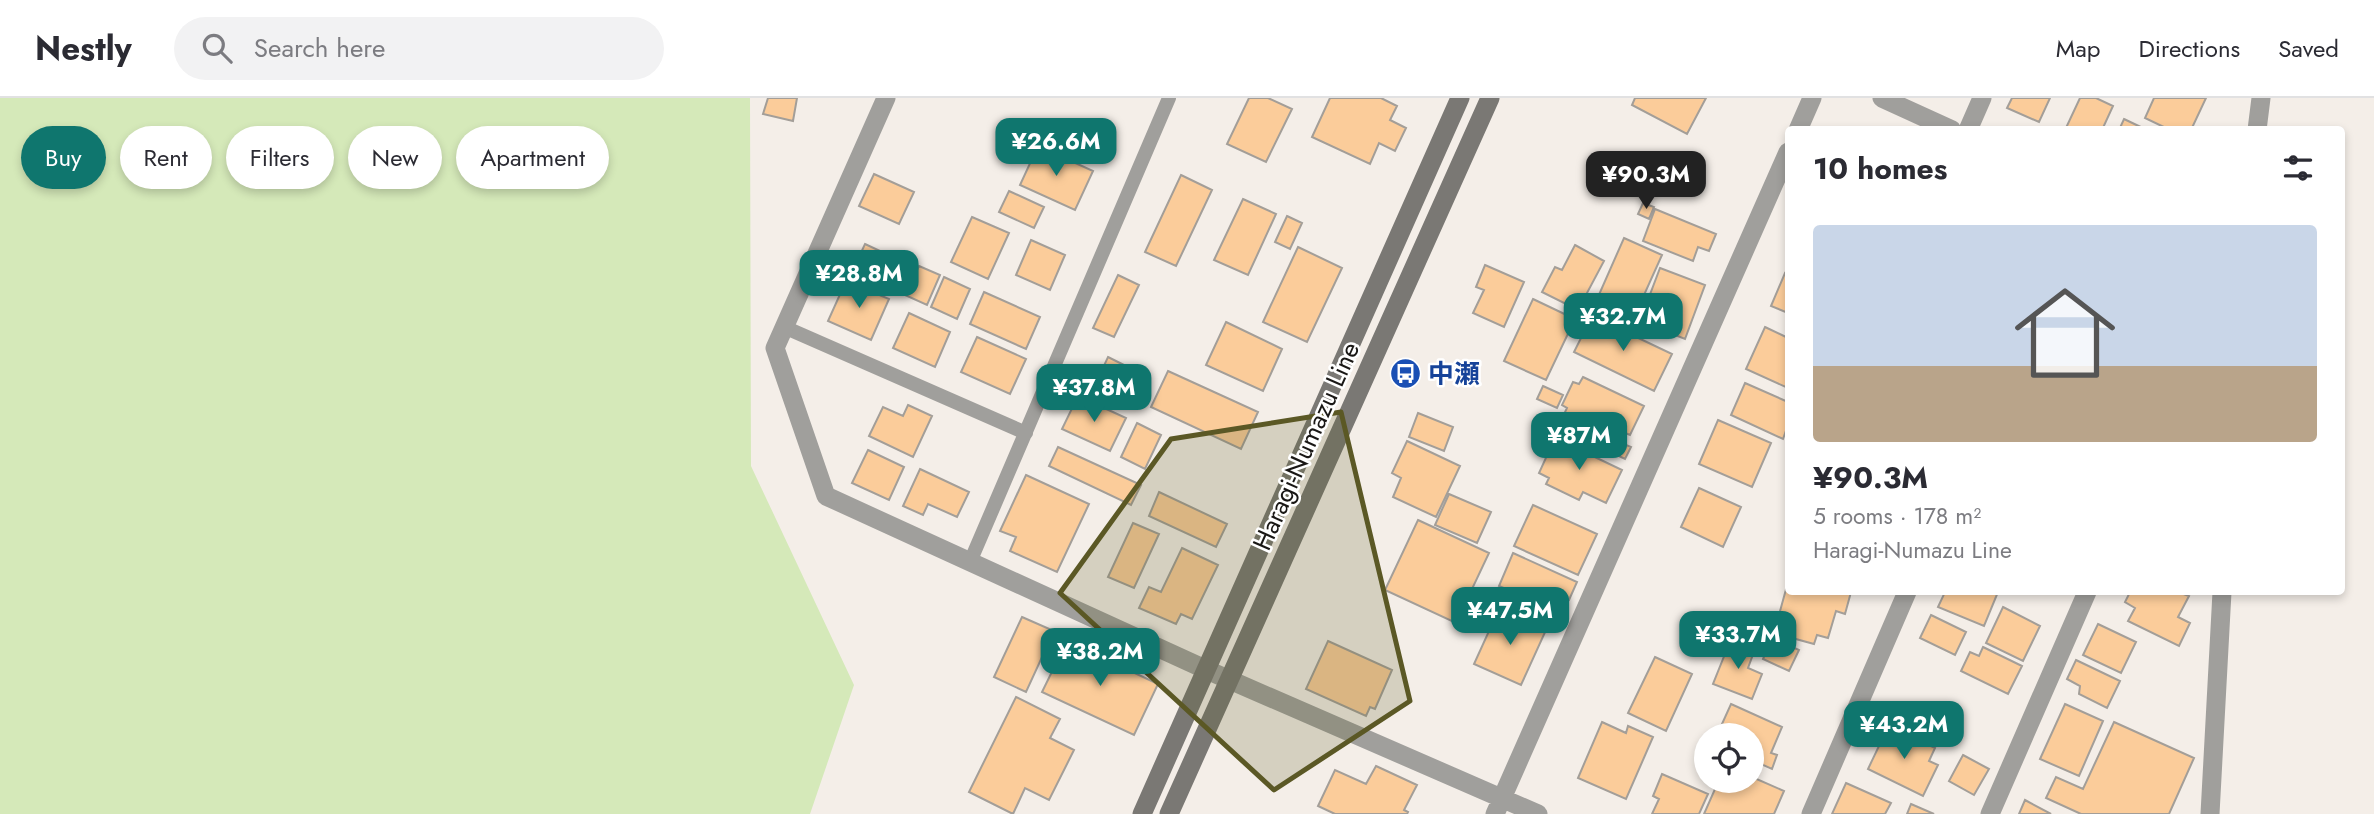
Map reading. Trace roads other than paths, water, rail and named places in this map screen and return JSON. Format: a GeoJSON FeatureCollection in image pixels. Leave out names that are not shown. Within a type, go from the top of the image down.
{"type":"FeatureCollection","features":[{"type":"Feature","properties":{"kind":"main road"},"geometry":{"type":"LineString","coordinates":[[1142,814],[1460,98]]}},
{"type":"Feature","properties":{"kind":"main road","name":"Haragi-Numazu Line"},"geometry":{"type":"LineString","coordinates":[[1169,814],[1490,98]]}},
{"type":"Feature","properties":{"kind":"street"},"geometry":{"type":"LineString","coordinates":[[886,98],[775,348],[826,496],[1499,806],[1538,814]]}},
{"type":"Feature","properties":{"kind":"street"},"geometry":{"type":"LineString","coordinates":[[1800,126],[1812,98]]}},
{"type":"Feature","properties":{"kind":"street"},"geometry":{"type":"LineString","coordinates":[[1882,98],[1943,126]]}},
{"type":"Feature","properties":{"kind":"street"},"geometry":{"type":"LineString","coordinates":[[1970,126],[1982,98]]}},
{"type":"Feature","properties":{"kind":"street"},"geometry":{"type":"LineString","coordinates":[[2258,126],[2261,98]]}},
{"type":"Feature","properties":{"kind":"street"},"geometry":{"type":"LineString","coordinates":[[1499,806],[1785,159]]}},
{"type":"Feature","properties":{"kind":"street"},"geometry":{"type":"LineString","coordinates":[[1811,814],[1906,595]]}},
{"type":"Feature","properties":{"kind":"street"},"geometry":{"type":"LineString","coordinates":[[1990,814],[2086,595]]}},
{"type":"Feature","properties":{"kind":"street"},"geometry":{"type":"LineString","coordinates":[[2210,814],[2222,595]]}},
{"type":"Feature","properties":{"kind":"lane"},"geometry":{"type":"LineString","coordinates":[[970,562],[1169,98]]}},
{"type":"Feature","properties":{"kind":"lane"},"geometry":{"type":"LineString","coordinates":[[785,327],[1026,433]]}},
{"type":"Feature","properties":{"kind":"place","name":"中瀬"},"geometry":{"type":"Point","coordinates":[1405,374]}}]}
